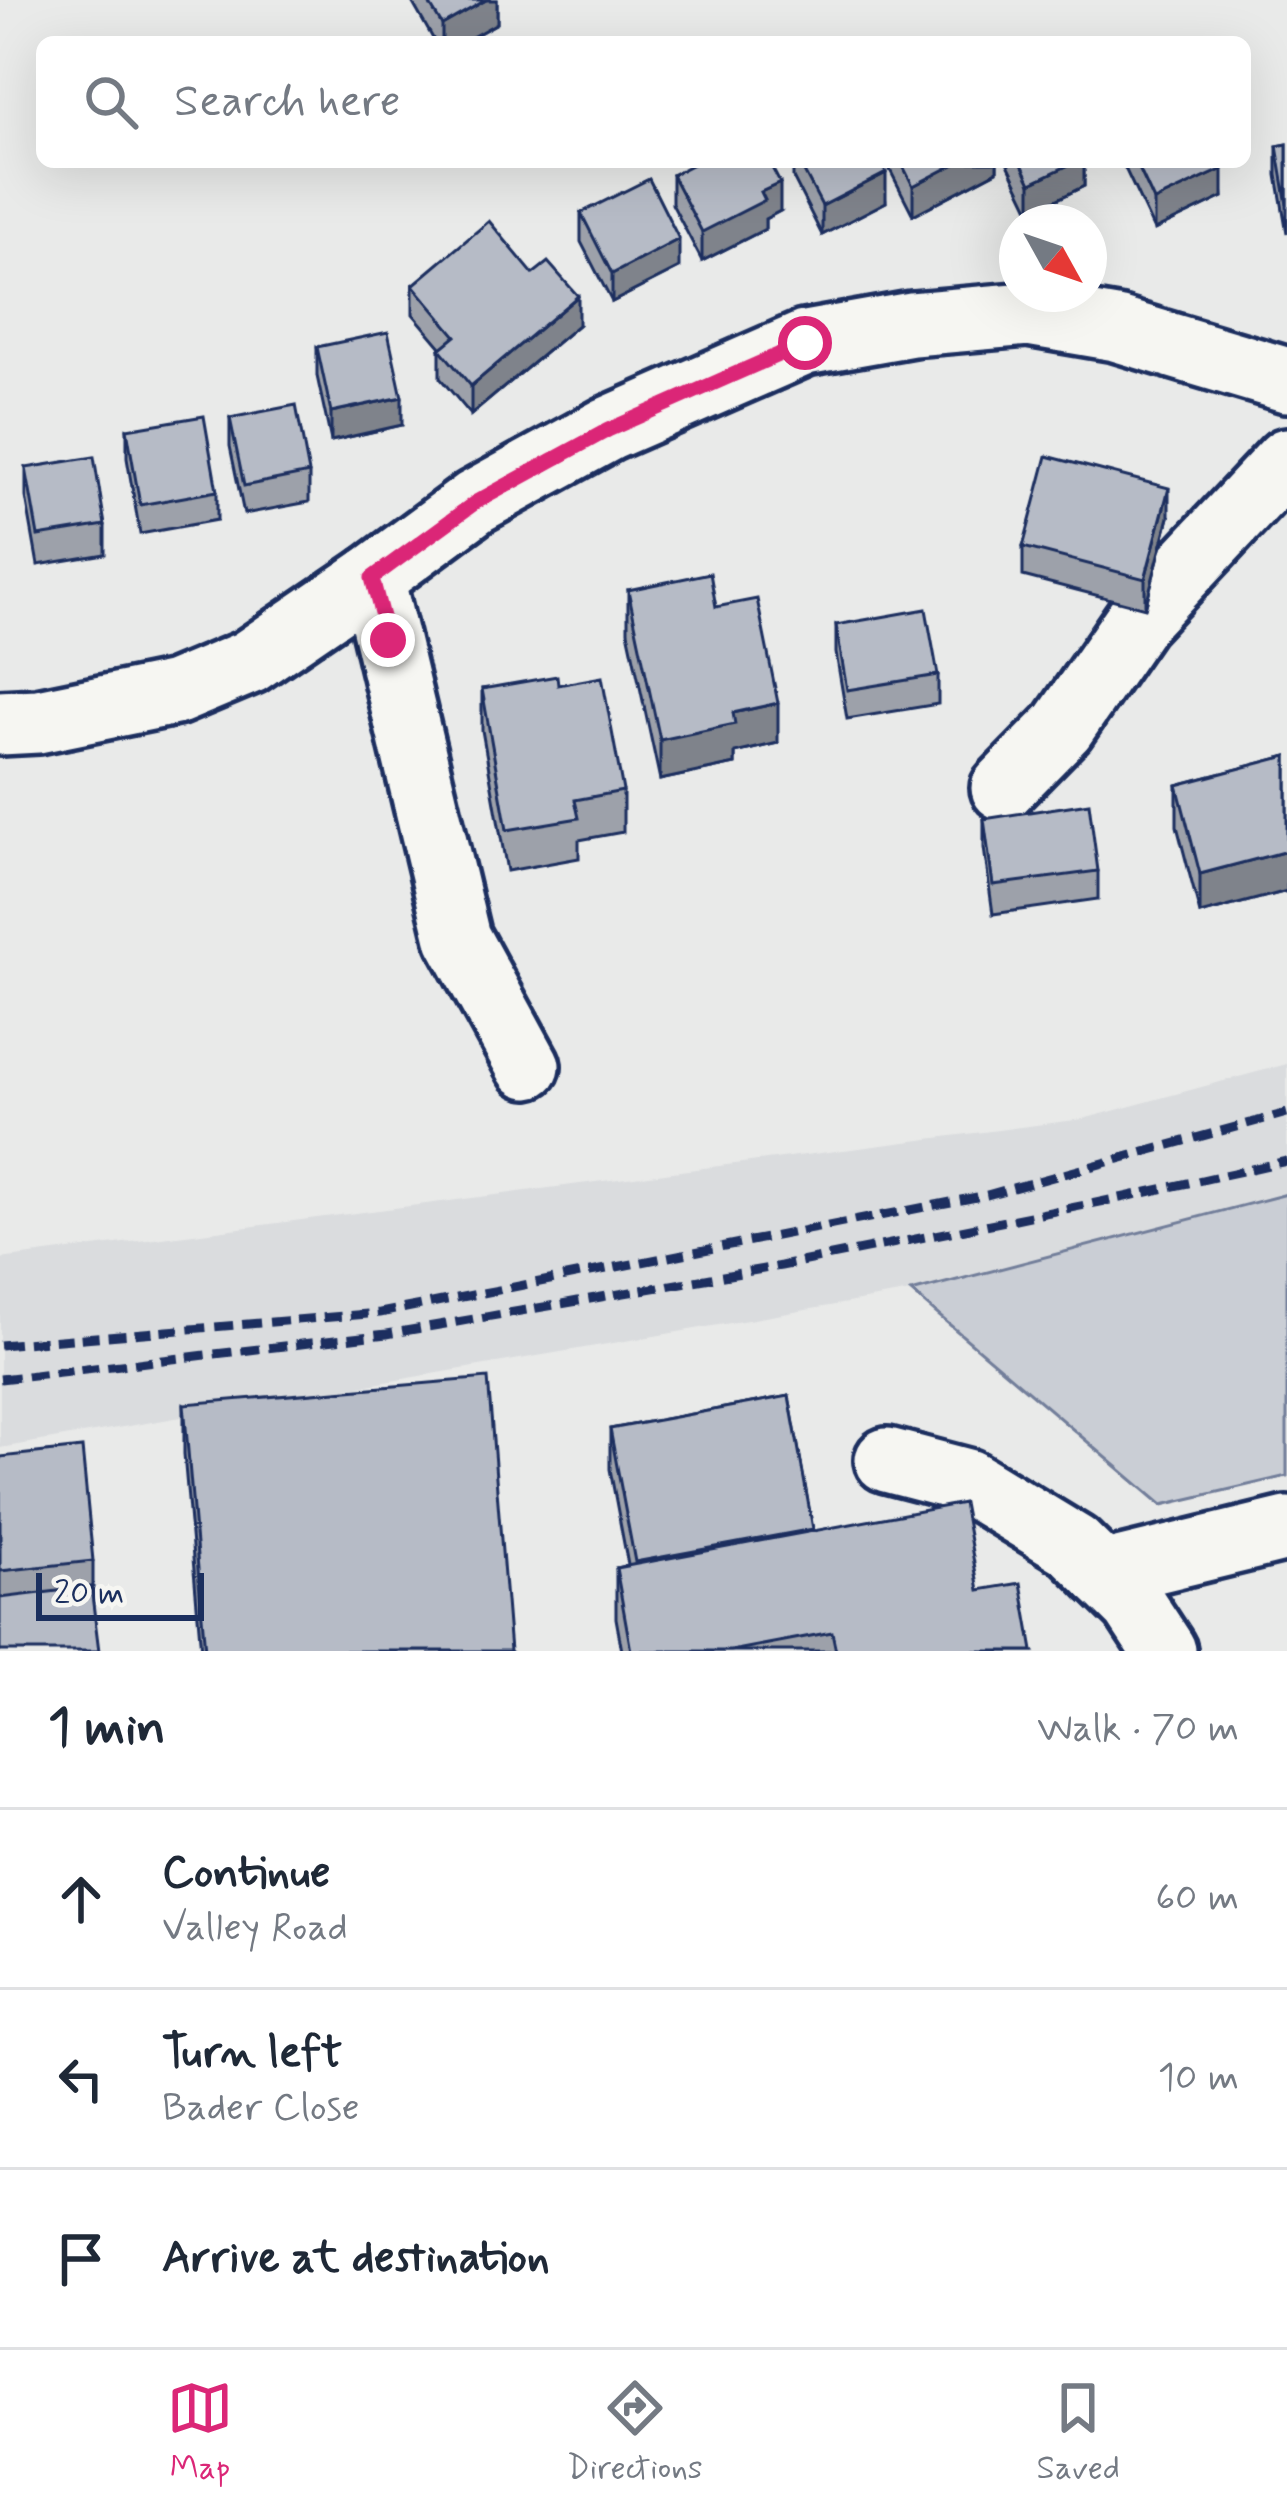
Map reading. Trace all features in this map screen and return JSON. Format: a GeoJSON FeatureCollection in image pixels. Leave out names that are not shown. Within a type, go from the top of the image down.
{"type":"FeatureCollection","features":[{"type":"Feature","properties":{"kind":"street"},"geometry":{"type":"LineString","coordinates":[[0,723],[38,721],[175,693],[249,662],[476,502],[589,440],[805,343],[912,324],[1028,314],[1116,329],[1287,380]]}},
{"type":"Feature","properties":{"kind":"street"},"geometry":{"type":"LineString","coordinates":[[1003,788],[1063,727],[1136,621],[1287,460]]}},
{"type":"Feature","properties":{"kind":"street"},"geometry":{"type":"LineString","coordinates":[[372,578],[458,938],[528,1066]]}},
{"type":"Feature","properties":{"kind":"street"},"geometry":{"type":"LineString","coordinates":[[886,1460],[967,1481],[1074,1546],[1134,1606],[1164,1651]]}},
{"type":"Feature","properties":{"kind":"street"},"geometry":{"type":"LineString","coordinates":[[1102,1574],[1287,1529]]}},
{"type":"Feature","properties":{"kind":"shaded area"},"geometry":{"type":"Polygon","coordinates":[[[1287,1064],[1287,1194],[911,1292],[0,1448],[0,1259],[1083,1119],[1287,1064]]]}},
{"type":"Feature","properties":{"kind":"shaded area"},"geometry":{"type":"Polygon","coordinates":[[[1287,1194],[1287,1476],[1162,1505],[911,1292],[1287,1194]]]}},
{"type":"Feature","properties":{"kind":"building"},"geometry":{"type":"Polygon","coordinates":[[[427,0],[486,0],[442,25],[427,0]]]}},
{"type":"Feature","properties":{"kind":"building"},"geometry":{"type":"Polygon","coordinates":[[[1287,144],[1287,205],[1277,146],[1287,144]]]}},
{"type":"Feature","properties":{"kind":"building"},"geometry":{"type":"Polygon","coordinates":[[[685,168],[772,168],[780,183],[761,192],[765,200],[702,232],[672,175],[685,168]]]}},
{"type":"Feature","properties":{"kind":"building"},"geometry":{"type":"Polygon","coordinates":[[[802,168],[884,168],[886,173],[822,206],[802,168]]]}},
{"type":"Feature","properties":{"kind":"building"},"geometry":{"type":"Polygon","coordinates":[[[904,168],[948,168],[913,186],[904,168]]]}},
{"type":"Feature","properties":{"kind":"building"},"geometry":{"type":"Polygon","coordinates":[[[1024,168],[1062,168],[1031,183],[1024,168]]]}},
{"type":"Feature","properties":{"kind":"building"},"geometry":{"type":"Polygon","coordinates":[[[1139,168],[1223,168],[1223,169],[1154,201],[1139,168]]]}},
{"type":"Feature","properties":{"kind":"building"},"geometry":{"type":"Polygon","coordinates":[[[649,179],[679,239],[612,274],[581,213],[649,179]]]}},
{"type":"Feature","properties":{"kind":"building"},"geometry":{"type":"Polygon","coordinates":[[[489,221],[533,274],[548,262],[578,296],[471,386],[440,349],[456,336],[413,285],[489,221]]]}},
{"type":"Feature","properties":{"kind":"building"},"geometry":{"type":"Polygon","coordinates":[[[388,332],[402,397],[331,412],[317,347],[388,332]]]}},
{"type":"Feature","properties":{"kind":"building"},"geometry":{"type":"Polygon","coordinates":[[[296,405],[309,473],[244,486],[230,418],[296,405]]]}},
{"type":"Feature","properties":{"kind":"building"},"geometry":{"type":"Polygon","coordinates":[[[204,416],[217,491],[140,505],[127,429],[204,416]]]}},
{"type":"Feature","properties":{"kind":"building"},"geometry":{"type":"Polygon","coordinates":[[[1047,456],[1169,488],[1145,579],[1023,547],[1047,456]]]}},
{"type":"Feature","properties":{"kind":"building"},"geometry":{"type":"Polygon","coordinates":[[[94,457],[105,525],[38,536],[26,468],[94,457]]]}},
{"type":"Feature","properties":{"kind":"building"},"geometry":{"type":"Polygon","coordinates":[[[710,573],[716,607],[757,599],[778,703],[733,713],[735,724],[660,740],[628,590],[710,573]]]}},
{"type":"Feature","properties":{"kind":"building"},"geometry":{"type":"Polygon","coordinates":[[[926,609],[938,675],[847,690],[836,625],[926,609]]]}},
{"type":"Feature","properties":{"kind":"building"},"geometry":{"type":"Polygon","coordinates":[[[557,676],[558,685],[602,677],[623,791],[575,800],[579,818],[507,830],[482,689],[557,676]]]}},
{"type":"Feature","properties":{"kind":"building"},"geometry":{"type":"Polygon","coordinates":[[[1287,756],[1287,851],[1200,874],[1177,785],[1287,756]]]}},
{"type":"Feature","properties":{"kind":"building"},"geometry":{"type":"Polygon","coordinates":[[[1089,803],[1098,871],[993,885],[984,819],[1089,803]]]}},
{"type":"Feature","properties":{"kind":"building"},"geometry":{"type":"Polygon","coordinates":[[[488,1378],[510,1651],[205,1651],[184,1404],[488,1378]]]}},
{"type":"Feature","properties":{"kind":"building"},"geometry":{"type":"Polygon","coordinates":[[[789,1396],[813,1529],[635,1562],[610,1429],[789,1396]]]}},
{"type":"Feature","properties":{"kind":"building"},"geometry":{"type":"Polygon","coordinates":[[[82,1448],[93,1561],[0,1571],[0,1457],[82,1448]]]}},
{"type":"Feature","properties":{"kind":"building"},"geometry":{"type":"Polygon","coordinates":[[[963,1503],[979,1590],[1021,1583],[1033,1651],[836,1651],[832,1632],[731,1651],[631,1651],[616,1568],[963,1503]]]}},
{"type":"Feature","properties":{"kind":"building"},"geometry":{"type":"Polygon","coordinates":[[[91,1587],[99,1651],[0,1651],[0,1598],[91,1587]]]}},
{"type":"Feature","properties":{"kind":"railway"},"geometry":{"type":"LineString","coordinates":[[0,1345],[380,1313],[987,1195],[1287,1113]]}},
{"type":"Feature","properties":{"kind":"railway"},"geometry":{"type":"LineString","coordinates":[[0,1379],[387,1334],[781,1266],[1287,1161]]}},
{"type":"Feature","properties":{"kind":"route"},"geometry":{"type":"LineString","coordinates":[[388,640],[372,578],[476,502],[608,430],[805,343]]}}]}
